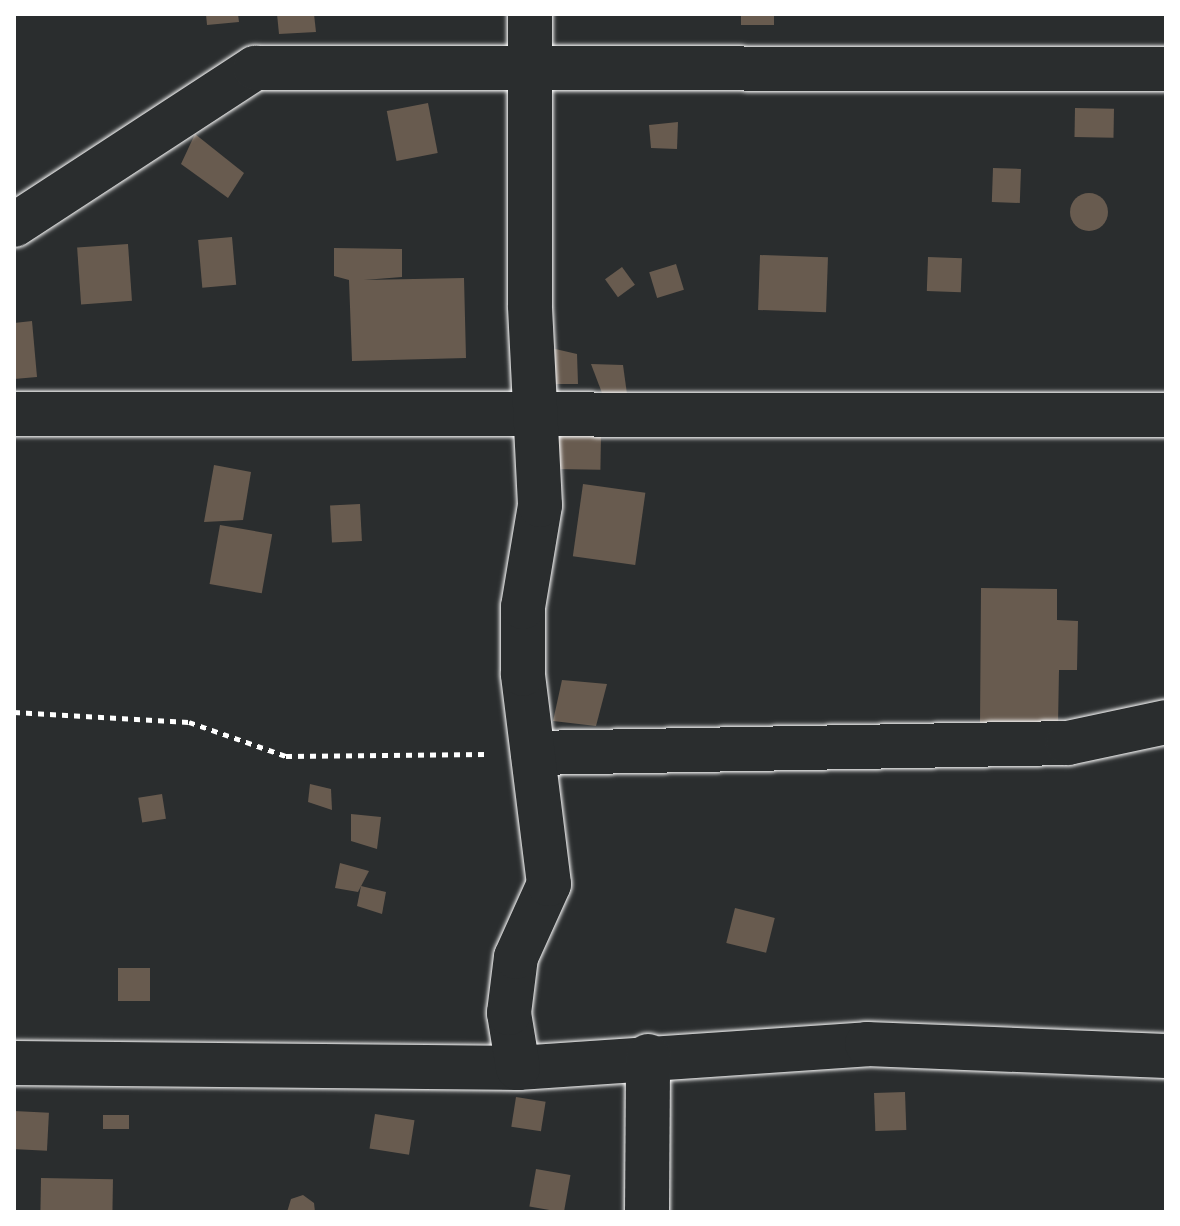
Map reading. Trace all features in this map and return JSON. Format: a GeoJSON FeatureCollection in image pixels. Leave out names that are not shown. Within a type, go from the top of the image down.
{"type":"FeatureCollection","features":[{"type":"Feature","properties":{"kind":"street"},"geometry":{"type":"LineString","coordinates":[[518,1068],[509,1013],[516,957],[549,884],[523,661],[523,607],[540,505],[534,412],[530,14]]}},
{"type":"Feature","properties":{"kind":"street"},"geometry":{"type":"LineString","coordinates":[[14,225],[255,68],[1166,69]]}},
{"type":"Feature","properties":{"kind":"street"},"geometry":{"type":"LineString","coordinates":[[14,414],[534,412],[1166,415]]}},
{"type":"Feature","properties":{"kind":"street"},"geometry":{"type":"LineString","coordinates":[[533,753],[1068,743],[1166,722]]}},
{"type":"Feature","properties":{"kind":"street"},"geometry":{"type":"LineString","coordinates":[[14,1063],[518,1068],[648,1056],[867,1044],[1166,1056]]}},
{"type":"Feature","properties":{"kind":"street"},"geometry":{"type":"LineString","coordinates":[[647,1212],[648,1056]]}},
{"type":"Feature","properties":{"kind":"path"},"geometry":{"type":"LineString","coordinates":[[14,712],[189,722],[286,756],[533,753]]}},
{"type":"Feature","properties":{"kind":"building"},"geometry":{"type":"Polygon","coordinates":[[[206,14],[238,14],[239,22],[207,25],[206,14]]]}},
{"type":"Feature","properties":{"kind":"building"},"geometry":{"type":"Polygon","coordinates":[[[277,14],[314,14],[316,32],[279,34],[277,14]]]}},
{"type":"Feature","properties":{"kind":"building"},"geometry":{"type":"Polygon","coordinates":[[[741,14],[774,14],[774,25],[741,25],[741,14]]]}},
{"type":"Feature","properties":{"kind":"building"},"geometry":{"type":"Polygon","coordinates":[[[428,103],[438,153],[397,161],[387,111],[428,103]]]}},
{"type":"Feature","properties":{"kind":"building"},"geometry":{"type":"Polygon","coordinates":[[[1075,108],[1114,109],[1113,138],[1074,137],[1075,108]]]}},
{"type":"Feature","properties":{"kind":"building"},"geometry":{"type":"Polygon","coordinates":[[[678,122],[677,149],[651,148],[649,125],[678,122]]]}},
{"type":"Feature","properties":{"kind":"building"},"geometry":{"type":"Polygon","coordinates":[[[195,134],[244,173],[228,198],[181,164],[195,134]]]}},
{"type":"Feature","properties":{"kind":"building"},"geometry":{"type":"Polygon","coordinates":[[[993,168],[1021,169],[1020,203],[992,202],[993,168]]]}},
{"type":"Feature","properties":{"kind":"building"},"geometry":{"type":"Polygon","coordinates":[[[1089,193],[1103,198],[1108,212],[1103,226],[1089,231],[1075,226],[1070,212],[1075,198],[1089,193]]]}},
{"type":"Feature","properties":{"kind":"building"},"geometry":{"type":"Polygon","coordinates":[[[232,237],[236,285],[202,288],[198,240],[232,237]]]}},
{"type":"Feature","properties":{"kind":"building"},"geometry":{"type":"Polygon","coordinates":[[[128,244],[132,301],[81,304],[77,248],[128,244]]]}},
{"type":"Feature","properties":{"kind":"building"},"geometry":{"type":"Polygon","coordinates":[[[334,248],[402,249],[402,277],[364,280],[464,278],[466,358],[352,361],[349,280],[334,276],[334,248]]]}},
{"type":"Feature","properties":{"kind":"building"},"geometry":{"type":"Polygon","coordinates":[[[760,255],[828,257],[826,312],[758,310],[760,255]]]}},
{"type":"Feature","properties":{"kind":"building"},"geometry":{"type":"Polygon","coordinates":[[[928,257],[962,258],[961,292],[927,291],[928,257]]]}},
{"type":"Feature","properties":{"kind":"building"},"geometry":{"type":"Polygon","coordinates":[[[676,264],[684,290],[657,298],[649,272],[676,264]]]}},
{"type":"Feature","properties":{"kind":"building"},"geometry":{"type":"Polygon","coordinates":[[[622,267],[635,285],[618,297],[605,279],[622,267]]]}},
{"type":"Feature","properties":{"kind":"building"},"geometry":{"type":"Polygon","coordinates":[[[32,321],[37,377],[14,379],[14,323],[32,321]]]}},
{"type":"Feature","properties":{"kind":"building"},"geometry":{"type":"Polygon","coordinates":[[[551,348],[577,354],[578,384],[553,384],[551,348]]]}},
{"type":"Feature","properties":{"kind":"building"},"geometry":{"type":"Polygon","coordinates":[[[591,364],[623,365],[627,394],[602,393],[591,364]]]}},
{"type":"Feature","properties":{"kind":"building"},"geometry":{"type":"Polygon","coordinates":[[[555,435],[601,436],[600,470],[554,469],[555,435]]]}},
{"type":"Feature","properties":{"kind":"building"},"geometry":{"type":"Polygon","coordinates":[[[214,465],[251,472],[243,520],[204,522],[214,465]]]}},
{"type":"Feature","properties":{"kind":"building"},"geometry":{"type":"Polygon","coordinates":[[[583,484],[645,493],[635,565],[573,556],[583,484]]]}},
{"type":"Feature","properties":{"kind":"building"},"geometry":{"type":"Polygon","coordinates":[[[360,504],[362,541],[332,543],[330,506],[360,504]]]}},
{"type":"Feature","properties":{"kind":"building"},"geometry":{"type":"Polygon","coordinates":[[[220,525],[272,534],[262,593],[210,584],[220,525]]]}},
{"type":"Feature","properties":{"kind":"building"},"geometry":{"type":"Polygon","coordinates":[[[981,588],[1057,589],[1057,620],[1078,621],[1077,670],[1059,670],[1058,725],[980,725],[981,588]]]}},
{"type":"Feature","properties":{"kind":"building"},"geometry":{"type":"Polygon","coordinates":[[[562,680],[607,684],[596,726],[553,721],[562,680]]]}},
{"type":"Feature","properties":{"kind":"building"},"geometry":{"type":"Polygon","coordinates":[[[310,784],[331,789],[332,810],[308,802],[310,784]]]}},
{"type":"Feature","properties":{"kind":"building"},"geometry":{"type":"Polygon","coordinates":[[[162,794],[166,819],[142,822],[138,798],[162,794]]]}},
{"type":"Feature","properties":{"kind":"building"},"geometry":{"type":"Polygon","coordinates":[[[351,814],[381,817],[377,849],[351,841],[351,814]]]}},
{"type":"Feature","properties":{"kind":"building"},"geometry":{"type":"Polygon","coordinates":[[[340,863],[369,871],[358,892],[335,888],[340,863]]]}},
{"type":"Feature","properties":{"kind":"building"},"geometry":{"type":"Polygon","coordinates":[[[361,886],[386,892],[382,914],[357,906],[361,886]]]}},
{"type":"Feature","properties":{"kind":"building"},"geometry":{"type":"Polygon","coordinates":[[[735,908],[775,918],[766,953],[726,943],[735,908]]]}},
{"type":"Feature","properties":{"kind":"building"},"geometry":{"type":"Polygon","coordinates":[[[118,968],[150,968],[150,1001],[118,1001],[118,968]]]}},
{"type":"Feature","properties":{"kind":"building"},"geometry":{"type":"Polygon","coordinates":[[[905,1092],[906,1130],[875,1131],[874,1093],[905,1092]]]}},
{"type":"Feature","properties":{"kind":"building"},"geometry":{"type":"Polygon","coordinates":[[[516,1097],[546,1102],[541,1131],[511,1127],[516,1097]]]}},
{"type":"Feature","properties":{"kind":"building"},"geometry":{"type":"Polygon","coordinates":[[[14,1111],[49,1113],[47,1151],[14,1149],[14,1111]]]}},
{"type":"Feature","properties":{"kind":"building"},"geometry":{"type":"Polygon","coordinates":[[[375,1114],[415,1120],[409,1155],[370,1149],[375,1114]]]}},
{"type":"Feature","properties":{"kind":"building"},"geometry":{"type":"Polygon","coordinates":[[[103,1115],[129,1115],[129,1129],[103,1129],[103,1115]]]}},
{"type":"Feature","properties":{"kind":"building"},"geometry":{"type":"Polygon","coordinates":[[[536,1169],[570,1175],[564,1212],[529,1206],[536,1169]]]}},
{"type":"Feature","properties":{"kind":"building"},"geometry":{"type":"Polygon","coordinates":[[[41,1178],[113,1179],[112,1212],[40,1212],[41,1178]]]}},
{"type":"Feature","properties":{"kind":"building"},"geometry":{"type":"Polygon","coordinates":[[[303,1195],[314,1203],[315,1212],[287,1212],[291,1199],[303,1195]]]}}]}
